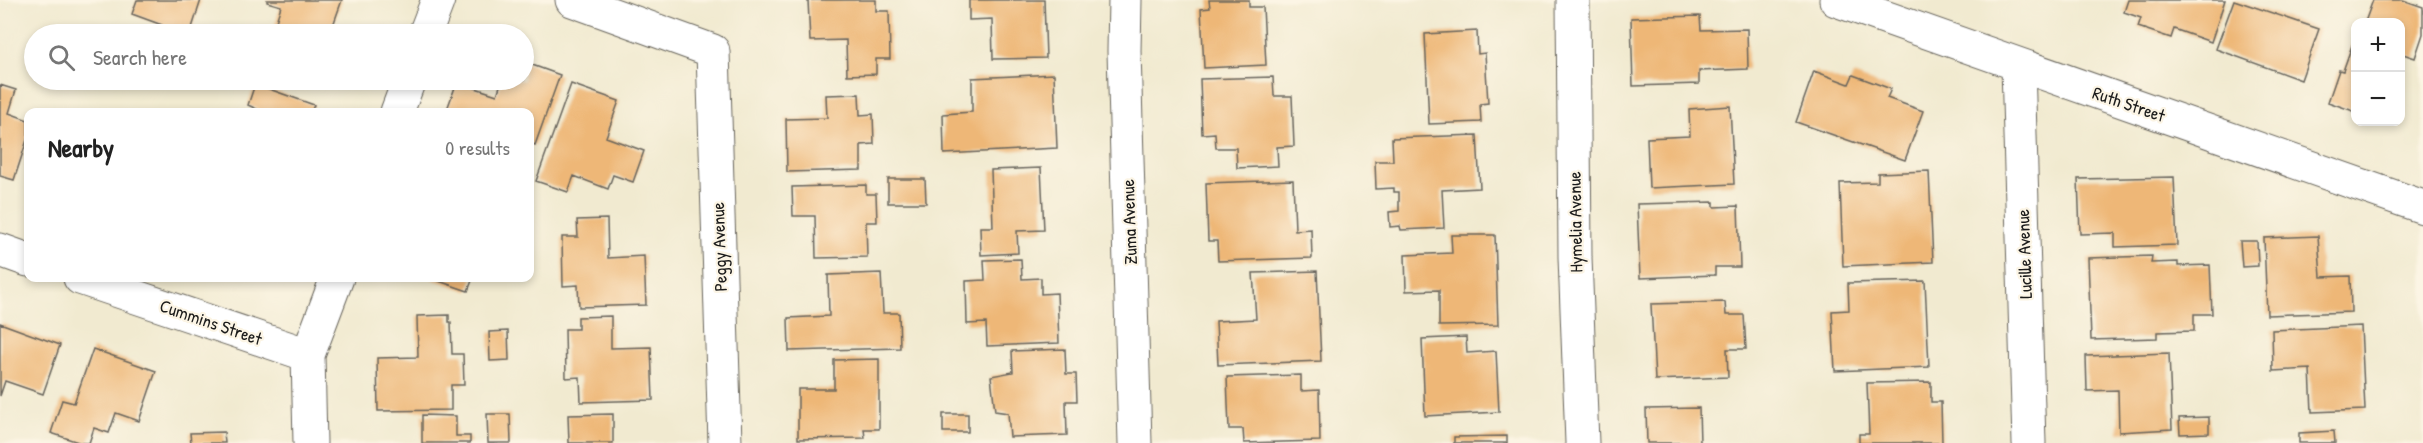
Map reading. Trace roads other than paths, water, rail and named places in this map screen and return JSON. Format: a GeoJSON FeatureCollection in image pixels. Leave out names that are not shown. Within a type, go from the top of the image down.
{"type":"FeatureCollection","features":[{"type":"Feature","properties":{"kind":"street"},"geometry":{"type":"LineString","coordinates":[[430,24],[438,0]]}},
{"type":"Feature","properties":{"kind":"street","name":"Peggy Avenue"},"geometry":{"type":"LineString","coordinates":[[572,0],[713,51],[725,443]]}},
{"type":"Feature","properties":{"kind":"street","name":"Zuma Avenue"},"geometry":{"type":"LineString","coordinates":[[1125,0],[1124,51],[1135,443]]}},
{"type":"Feature","properties":{"kind":"street","name":"Hymelia Avenue"},"geometry":{"type":"LineString","coordinates":[[1573,0],[1575,257],[1582,443]]}},
{"type":"Feature","properties":{"kind":"street","name":"Ruth Street"},"geometry":{"type":"LineString","coordinates":[[1836,0],[2423,207]]}},
{"type":"Feature","properties":{"kind":"street","name":"Lucille Avenue"},"geometry":{"type":"LineString","coordinates":[[2018,66],[2029,443]]}},
{"type":"Feature","properties":{"kind":"street"},"geometry":{"type":"LineString","coordinates":[[398,108],[405,90]]}},
{"type":"Feature","properties":{"kind":"street"},"geometry":{"type":"LineString","coordinates":[[0,250],[24,259]]}},
{"type":"Feature","properties":{"kind":"street","name":"Cummins Street"},"geometry":{"type":"LineString","coordinates":[[92,282],[308,355]]}},
{"type":"Feature","properties":{"kind":"street"},"geometry":{"type":"LineString","coordinates":[[310,443],[308,355],[335,282]]}}]}
